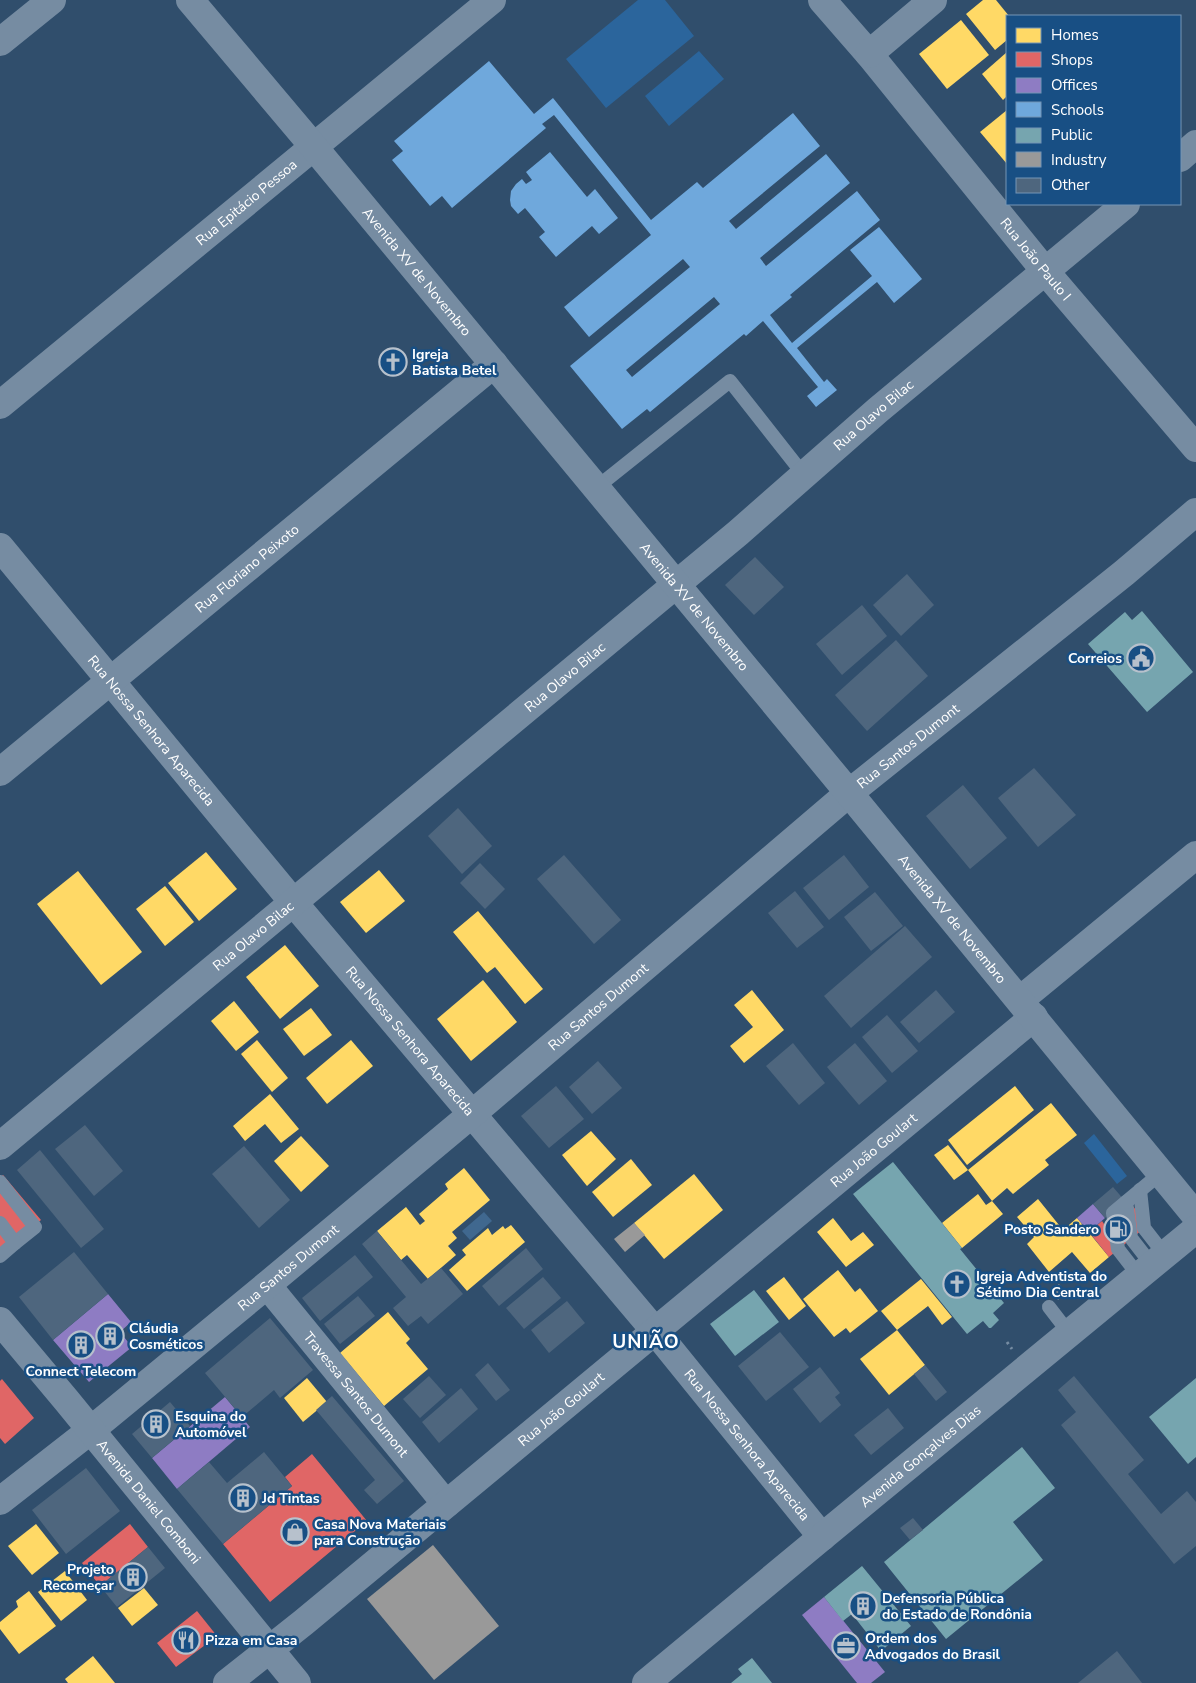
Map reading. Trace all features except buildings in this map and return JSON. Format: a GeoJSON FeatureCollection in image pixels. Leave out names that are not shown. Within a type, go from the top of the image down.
{"type":"FeatureCollection","features":[{"type":"Feature","properties":{"kind":"street"},"geometry":{"type":"LineString","coordinates":[[0,42],[52,0]]}},
{"type":"Feature","properties":{"kind":"street","name":"Avenida XV de Novembro"},"geometry":{"type":"LineString","coordinates":[[190,0],[850,793],[1196,1218]]}},
{"type":"Feature","properties":{"kind":"street","name":"Rua Epitácio Pessoa"},"geometry":{"type":"LineString","coordinates":[[0,405],[492,0]]}},
{"type":"Feature","properties":{"kind":"street","name":"Rua João Paulo I"},"geometry":{"type":"LineString","coordinates":[[822,0],[869,54],[1045,271],[1196,448]]}},
{"type":"Feature","properties":{"kind":"street"},"geometry":{"type":"LineString","coordinates":[[869,54],[933,0]]}},
{"type":"Feature","properties":{"kind":"street"},"geometry":{"type":"LineString","coordinates":[[1181,157],[1196,144]]}},
{"type":"Feature","properties":{"kind":"street","name":"Rua Olavo Bilac"},"geometry":{"type":"LineString","coordinates":[[0,1146],[676,584],[878,410],[1125,205]]}},
{"type":"Feature","properties":{"kind":"street","name":"Rua Floriano Peixoto"},"geometry":{"type":"LineString","coordinates":[[0,772],[494,364]]}},
{"type":"Feature","properties":{"kind":"street","name":"Rua Santos Dumont"},"geometry":{"type":"LineString","coordinates":[[0,1501],[91,1430],[267,1285],[472,1114],[850,793],[1124,573],[1196,512]]}},
{"type":"Feature","properties":{"kind":"street","name":"Rua Nossa Senhora Aparecida"},"geometry":{"type":"LineString","coordinates":[[0,547],[293,902],[655,1331],[822,1537]]}},
{"type":"Feature","properties":{"kind":"street","name":"Rua João Goulart"},"geometry":{"type":"LineString","coordinates":[[227,1683],[655,1331],[1027,1009],[1196,855]]}},
{"type":"Feature","properties":{"kind":"street","name":"Avenida Gonçalves Dias"},"geometry":{"type":"LineString","coordinates":[[646,1683],[1152,1265],[1196,1218]]}},
{"type":"Feature","properties":{"kind":"street","name":"Travessa Santos Dumont"},"geometry":{"type":"LineString","coordinates":[[267,1285],[446,1504]]}},
{"type":"Feature","properties":{"kind":"street","name":"Avenida Daniel Comboni"},"geometry":{"type":"LineString","coordinates":[[0,1321],[297,1683]]}},
{"type":"Feature","properties":{"kind":"lane"},"geometry":{"type":"LineString","coordinates":[[596,488],[730,381],[804,475]]}},
{"type":"Feature","properties":{"kind":"lane"},"geometry":{"type":"LineString","coordinates":[[1152,1265],[1131,1238],[1126,1202],[1161,1173]]}},
{"type":"Feature","properties":{"kind":"lane"},"geometry":{"type":"LineString","coordinates":[[0,1182],[35,1227],[0,1256]]}},
{"type":"Feature","properties":{"kind":"lane"},"geometry":{"type":"LineString","coordinates":[[1140,1190],[1144,1228],[1152,1265]]}},
{"type":"Feature","properties":{"kind":"lane"},"geometry":{"type":"LineString","coordinates":[[0,1224],[15,1243]]}},
{"type":"Feature","properties":{"kind":"lane"},"geometry":{"type":"LineString","coordinates":[[1049,1307],[1069,1333]]}},
{"type":"Feature","properties":{"kind":"shaded area"},"geometry":{"type":"Polygon","coordinates":[[[638,0],[665,0],[694,36],[606,108],[566,59],[638,0]]]}},
{"type":"Feature","properties":{"kind":"shaded area"},"geometry":{"type":"Polygon","coordinates":[[[699,51],[724,79],[669,126],[645,96],[699,51]]]}},
{"type":"Feature","properties":{"kind":"shaded area"},"geometry":{"type":"Polygon","coordinates":[[[1094,1134],[1127,1176],[1117,1184],[1084,1143],[1094,1134]]]}},
{"type":"Feature","properties":{"kind":"shaded area"},"geometry":{"type":"Polygon","coordinates":[[[484,1212],[492,1221],[470,1240],[462,1231],[484,1212]]]}},
{"type":"Feature","properties":{"kind":"place","name":"Igreja Batista Betel"},"geometry":{"type":"Point","coordinates":[393,362]}},
{"type":"Feature","properties":{"kind":"place","name":"Correios"},"geometry":{"type":"Point","coordinates":[1141,658]}},
{"type":"Feature","properties":{"kind":"place","name":"Posto Sandero"},"geometry":{"type":"Point","coordinates":[1118,1229]}},
{"type":"Feature","properties":{"kind":"place","name":"Igreja Adventista do Sétimo Dia Central"},"geometry":{"type":"Point","coordinates":[957,1284]}},
{"type":"Feature","properties":{"kind":"place","name":"Cláudia Cosméticos"},"geometry":{"type":"Point","coordinates":[110,1336]}},
{"type":"Feature","properties":{"kind":"place","name":"Connect Telecom"},"geometry":{"type":"Point","coordinates":[81,1345]}},
{"type":"Feature","properties":{"kind":"place","name":"Esquina do Automóvel"},"geometry":{"type":"Point","coordinates":[156,1424]}},
{"type":"Feature","properties":{"kind":"place","name":"Jd Tintas"},"geometry":{"type":"Point","coordinates":[243,1498]}},
{"type":"Feature","properties":{"kind":"place","name":"Casa Nova Materiais para Construção"},"geometry":{"type":"Point","coordinates":[295,1532]}},
{"type":"Feature","properties":{"kind":"place","name":"Projeto Recomeçar"},"geometry":{"type":"Point","coordinates":[133,1577]}},
{"type":"Feature","properties":{"kind":"place","name":"Defensoria Pública do Estado de Rondônia"},"geometry":{"type":"Point","coordinates":[863,1606]}},
{"type":"Feature","properties":{"kind":"place","name":"Pizza em Casa"},"geometry":{"type":"Point","coordinates":[186,1640]}},
{"type":"Feature","properties":{"kind":"place","name":"Ordem dos Advogados do Brasil"},"geometry":{"type":"Point","coordinates":[846,1646]}},
{"type":"Feature","properties":{"kind":"district","name":"UNIÃO"},"geometry":{"type":"Point","coordinates":[646,1342]}}]}
